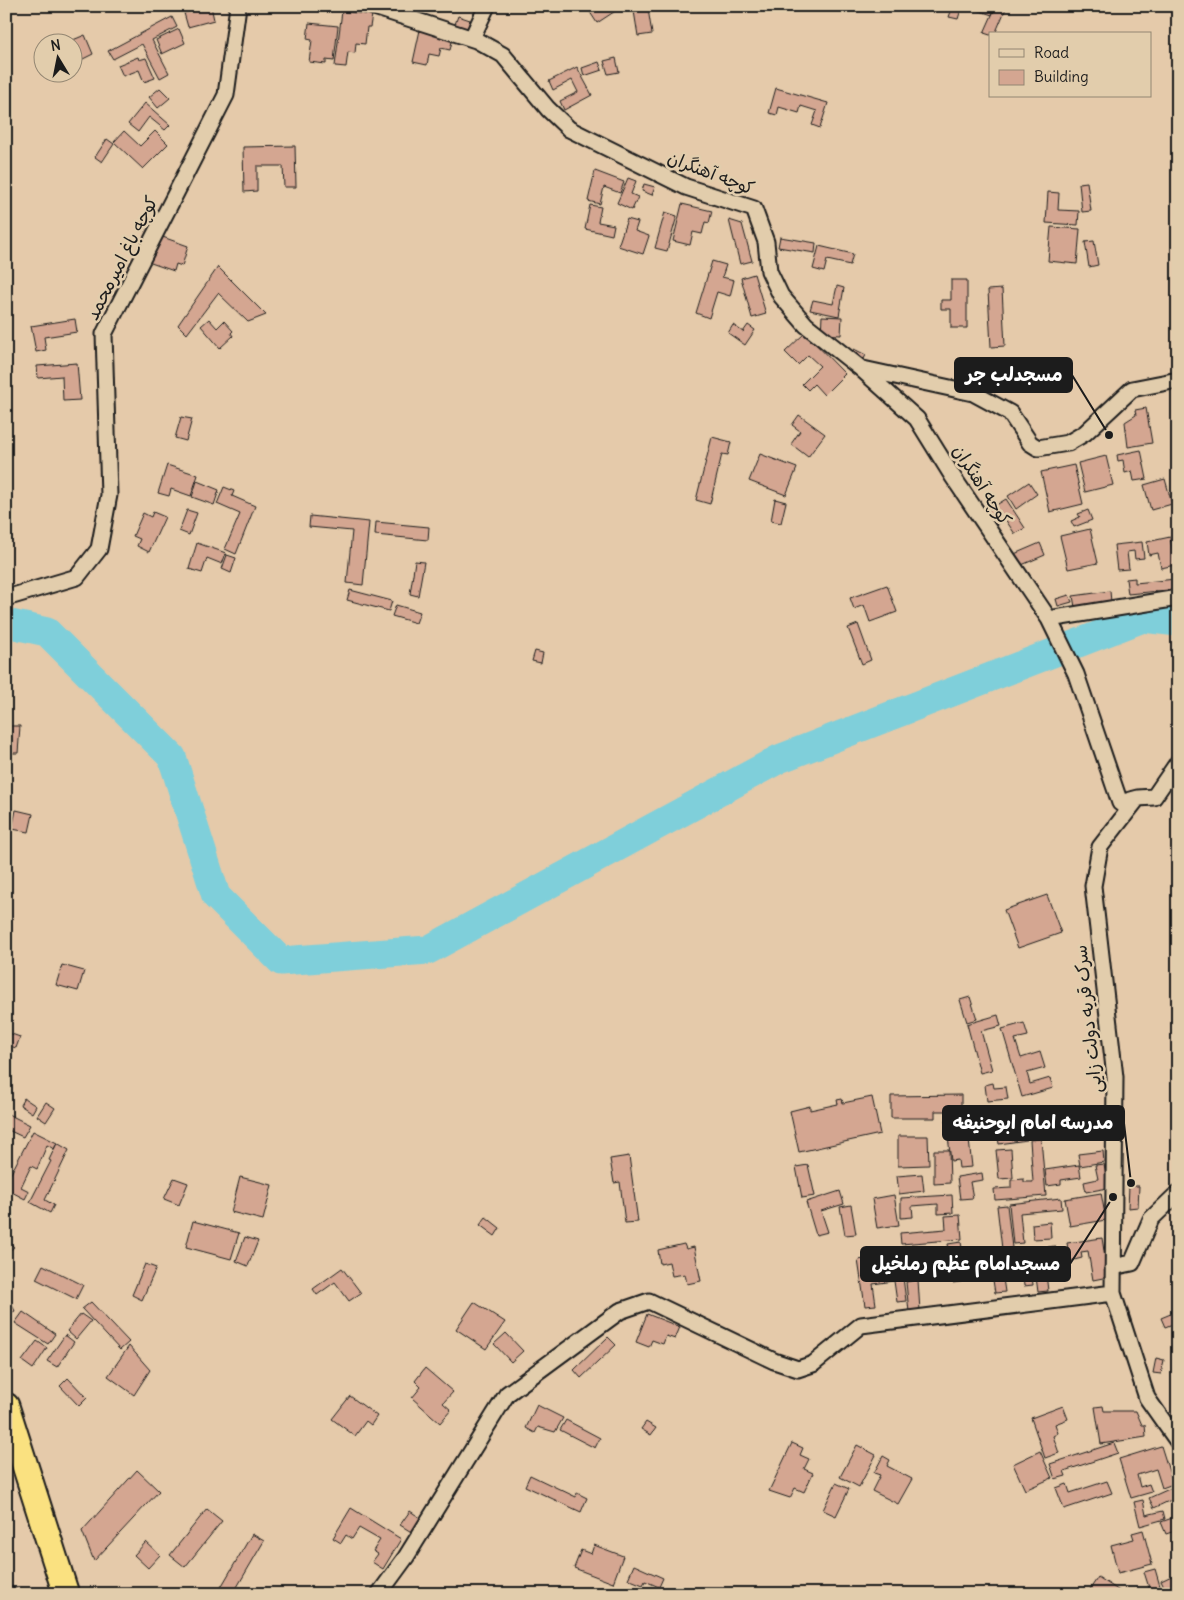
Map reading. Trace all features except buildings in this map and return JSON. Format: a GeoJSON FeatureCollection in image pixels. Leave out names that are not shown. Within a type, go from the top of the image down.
{"type":"FeatureCollection","features":[{"type":"Feature","properties":{"kind":"highway"},"geometry":{"type":"LineString","coordinates":[[6,1406],[66,1594]]}},
{"type":"Feature","properties":{"kind":"street","name":"کوچه باغ امیرمحمد"},"geometry":{"type":"LineString","coordinates":[[6,598],[77,577],[99,548],[109,495],[104,334],[226,95],[238,6]]}},
{"type":"Feature","properties":{"kind":"street","name":"کوچه آهنگران"},"geometry":{"type":"LineString","coordinates":[[371,6],[472,38],[503,55],[548,109],[569,129],[686,188],[754,209],[766,242],[769,271],[781,296],[806,325],[917,419],[958,485],[1049,620],[1076,674],[1120,803],[1138,798]]}},
{"type":"Feature","properties":{"kind":"street"},"geometry":{"type":"LineString","coordinates":[[472,38],[487,6]]}},
{"type":"Feature","properties":{"kind":"street"},"geometry":{"type":"LineString","coordinates":[[859,368],[888,376],[972,393],[1010,413],[1030,443],[1038,448],[1068,442],[1085,434],[1132,389],[1178,380]]}},
{"type":"Feature","properties":{"kind":"street"},"geometry":{"type":"LineString","coordinates":[[1049,620],[1178,598]]}},
{"type":"Feature","properties":{"kind":"street"},"geometry":{"type":"LineString","coordinates":[[1138,798],[1154,797],[1178,762]]}},
{"type":"Feature","properties":{"kind":"street","name":"سرک قریه دولت زایی"},"geometry":{"type":"LineString","coordinates":[[1138,798],[1100,847],[1093,886],[1115,1077],[1113,1293],[1147,1398],[1178,1442]]}},
{"type":"Feature","properties":{"kind":"street"},"geometry":{"type":"LineString","coordinates":[[1113,1267],[1132,1263],[1151,1219],[1178,1193]]}},
{"type":"Feature","properties":{"kind":"street"},"geometry":{"type":"LineString","coordinates":[[379,1594],[406,1557],[507,1394],[620,1311],[649,1301],[774,1361],[798,1369],[813,1364],[861,1325],[1113,1293]]}},
{"type":"Feature","properties":{"kind":"waterway"},"geometry":{"type":"LineString","coordinates":[[6,623],[47,632],[172,757],[216,896],[281,961],[428,950],[779,759],[1143,618],[1178,622]]}},
{"type":"Feature","properties":{"kind":"place","name":"مسجدلب جر"},"geometry":{"type":"Point","coordinates":[1109,435]}},
{"type":"Feature","properties":{"kind":"place","name":"مدرسه امام ابوحنیفه"},"geometry":{"type":"Point","coordinates":[1131,1183]}},
{"type":"Feature","properties":{"kind":"place","name":"مسجدامام عظم رملخیل"},"geometry":{"type":"Point","coordinates":[1113,1197]}}]}
